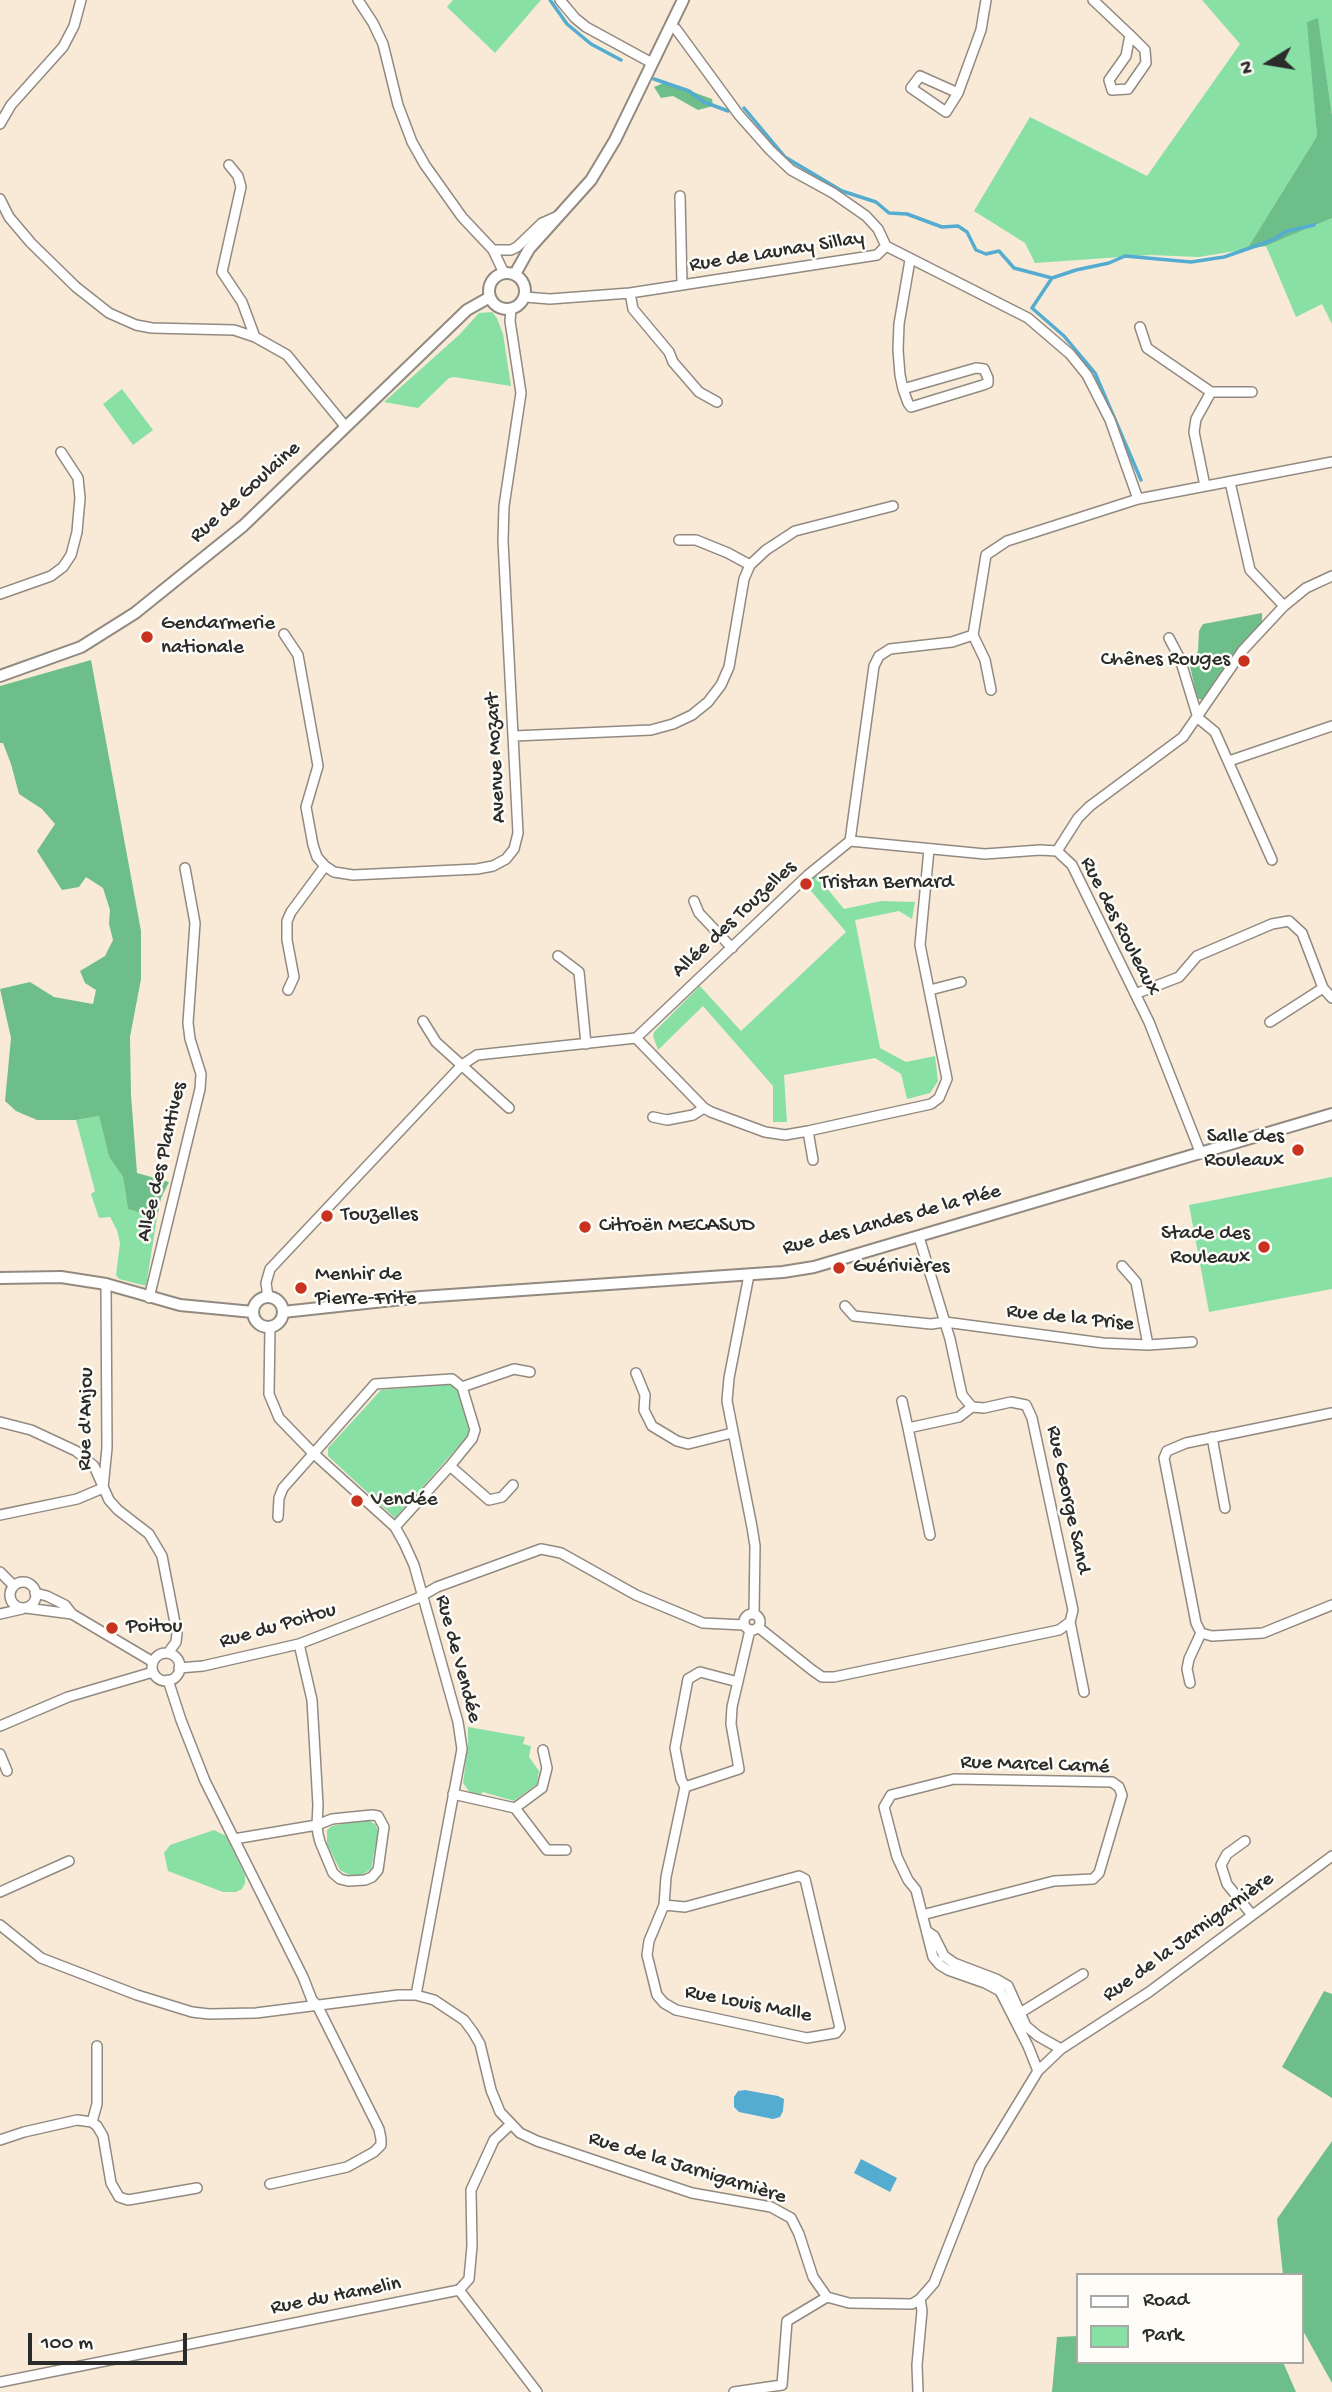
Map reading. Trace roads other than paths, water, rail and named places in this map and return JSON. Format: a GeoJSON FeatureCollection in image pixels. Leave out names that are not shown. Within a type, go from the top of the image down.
{"type":"FeatureCollection","features":[{"type":"Feature","properties":{"kind":"street"},"geometry":{"type":"LineString","coordinates":[[0,124],[11,105],[63,47],[74,26],[80,0]]}},
{"type":"Feature","properties":{"kind":"street"},"geometry":{"type":"LineString","coordinates":[[358,0],[383,44],[405,126],[418,154],[462,217],[493,250],[510,274],[525,286],[524,297],[519,305],[511,309],[501,308],[490,297],[492,282],[510,274],[591,180],[606,156],[683,0]]}},
{"type":"Feature","properties":{"kind":"street"},"geometry":{"type":"LineString","coordinates":[[561,0],[586,27],[652,63]]}},
{"type":"Feature","properties":{"kind":"street"},"geometry":{"type":"LineString","coordinates":[[1093,0],[1130,35],[1145,50],[1146,63],[1128,89],[1112,90],[1109,80],[1126,56],[1130,35]]}},
{"type":"Feature","properties":{"kind":"street"},"geometry":{"type":"LineString","coordinates":[[958,93],[920,76],[911,89],[946,112],[958,93],[981,30],[983,1]]}},
{"type":"Feature","properties":{"kind":"street","name":"Rue de Launay Sillay"},"geometry":{"type":"LineString","coordinates":[[524,297],[551,299],[630,293],[877,255],[886,246],[878,229],[866,216],[833,193],[791,170],[770,150],[740,116],[676,29],[671,26]]}},
{"type":"Feature","properties":{"kind":"street"},"geometry":{"type":"LineString","coordinates":[[229,165],[238,176],[241,187],[222,272],[242,302],[255,337]]}},
{"type":"Feature","properties":{"kind":"street"},"geometry":{"type":"LineString","coordinates":[[680,196],[682,285]]}},
{"type":"Feature","properties":{"kind":"street"},"geometry":{"type":"LineString","coordinates":[[0,199],[9,217],[31,243],[76,287],[109,313],[136,325],[152,328],[234,330],[255,337],[287,355],[345,426]]}},
{"type":"Feature","properties":{"kind":"street"},"geometry":{"type":"LineString","coordinates":[[493,250],[511,250],[517,247],[542,223],[563,214]]}},
{"type":"Feature","properties":{"kind":"street"},"geometry":{"type":"LineString","coordinates":[[886,246],[1028,318],[1070,355],[1087,375],[1110,420],[1138,499]]}},
{"type":"Feature","properties":{"kind":"street"},"geometry":{"type":"LineString","coordinates":[[903,389],[976,368],[984,369],[988,383],[911,407],[903,389],[898,362],[898,337],[910,260]]}},
{"type":"Feature","properties":{"kind":"street"},"geometry":{"type":"LineString","coordinates":[[630,293],[633,309],[669,352],[673,362],[699,392],[717,402]]}},
{"type":"Feature","properties":{"kind":"street","name":"Rue de Goulaine"},"geometry":{"type":"LineString","coordinates":[[0,676],[81,647],[135,612],[243,526],[467,310],[490,297]]}},
{"type":"Feature","properties":{"kind":"street","name":"Avenue Mozart"},"geometry":{"type":"LineString","coordinates":[[325,866],[334,872],[353,875],[477,869],[493,866],[506,859],[514,849],[518,833],[503,541],[504,506],[521,393],[510,321],[511,309]]}},
{"type":"Feature","properties":{"kind":"street"},"geometry":{"type":"LineString","coordinates":[[1140,327],[1147,348],[1211,393],[1252,392]]}},
{"type":"Feature","properties":{"kind":"street"},"geometry":{"type":"LineString","coordinates":[[1205,486],[1194,425],[1211,393]]}},
{"type":"Feature","properties":{"kind":"street"},"geometry":{"type":"LineString","coordinates":[[0,594],[51,576],[63,567],[71,555],[78,531],[80,498],[78,478],[61,452]]}},
{"type":"Feature","properties":{"kind":"street"},"geometry":{"type":"LineString","coordinates":[[991,690],[985,660],[972,635],[986,555],[1007,541],[1138,499],[1332,463]]}},
{"type":"Feature","properties":{"kind":"street"},"geometry":{"type":"LineString","coordinates":[[1230,482],[1250,570],[1284,606]]}},
{"type":"Feature","properties":{"kind":"street"},"geometry":{"type":"LineString","coordinates":[[514,736],[651,730],[692,715],[708,702],[730,667],[744,579],[750,565],[766,550],[795,531],[893,506]]}},
{"type":"Feature","properties":{"kind":"street"},"geometry":{"type":"LineString","coordinates":[[679,540],[696,540],[750,565]]}},
{"type":"Feature","properties":{"kind":"street","name":"Rue des Rouleaux"},"geometry":{"type":"LineString","coordinates":[[1201,1154],[1149,1022],[1072,865],[1056,851],[1078,818],[1090,806],[1183,737],[1243,650],[1284,606],[1306,588],[1332,576]]}},
{"type":"Feature","properties":{"kind":"street"},"geometry":{"type":"LineString","coordinates":[[284,634],[298,655],[318,766],[306,807],[313,845],[317,857],[325,866],[287,921],[293,977],[288,990]]}},
{"type":"Feature","properties":{"kind":"street"},"geometry":{"type":"LineString","coordinates":[[972,635],[952,642],[890,649],[879,656],[874,666],[850,841],[985,853],[1056,851]]}},
{"type":"Feature","properties":{"kind":"street"},"geometry":{"type":"LineString","coordinates":[[1169,638],[1180,659],[1198,718],[1215,732],[1272,860]]}},
{"type":"Feature","properties":{"kind":"street"},"geometry":{"type":"LineString","coordinates":[[1229,761],[1332,726]]}},
{"type":"Feature","properties":{"kind":"street","name":"Allée des Touzelles"},"geometry":{"type":"LineString","coordinates":[[636,1038],[808,875],[850,841]]}},
{"type":"Feature","properties":{"kind":"street"},"geometry":{"type":"LineString","coordinates":[[268,1297],[266,1283],[270,1269],[462,1065],[477,1055],[636,1038],[704,1108],[765,1132],[785,1135],[932,1104],[939,1098],[947,1079],[920,945],[929,849]]}},
{"type":"Feature","properties":{"kind":"street","name":"Allée des Plantives"},"geometry":{"type":"LineString","coordinates":[[149,1298],[200,1089],[201,1074],[188,1023],[195,923],[186,868]]}},
{"type":"Feature","properties":{"kind":"street"},"geometry":{"type":"LineString","coordinates":[[694,901],[699,913],[733,948]]}},
{"type":"Feature","properties":{"kind":"street"},"geometry":{"type":"LineString","coordinates":[[1135,994],[1179,977],[1197,956],[1272,924],[1289,921],[1302,933],[1323,988],[1332,998]]}},
{"type":"Feature","properties":{"kind":"street"},"geometry":{"type":"LineString","coordinates":[[558,956],[579,972],[586,1044]]}},
{"type":"Feature","properties":{"kind":"street"},"geometry":{"type":"LineString","coordinates":[[930,990],[961,982]]}},
{"type":"Feature","properties":{"kind":"street"},"geometry":{"type":"LineString","coordinates":[[1270,1022],[1323,988]]}},
{"type":"Feature","properties":{"kind":"street"},"geometry":{"type":"LineString","coordinates":[[423,1021],[436,1042],[509,1108]]}},
{"type":"Feature","properties":{"kind":"street"},"geometry":{"type":"LineString","coordinates":[[653,1117],[667,1120],[693,1115],[704,1108]]}},
{"type":"Feature","properties":{"kind":"street","name":"Rue des Landes de la Plée"},"geometry":{"type":"LineString","coordinates":[[284,1312],[435,1296],[748,1275],[814,1267],[1332,1114]]}},
{"type":"Feature","properties":{"kind":"street"},"geometry":{"type":"LineString","coordinates":[[808,1131],[813,1160]]}},
{"type":"Feature","properties":{"kind":"street"},"geometry":{"type":"LineString","coordinates":[[908,1428],[959,1417],[972,1407],[962,1395],[945,1322],[919,1237]]}},
{"type":"Feature","properties":{"kind":"street"},"geometry":{"type":"LineString","coordinates":[[1122,1266],[1136,1282],[1148,1345]]}},
{"type":"Feature","properties":{"kind":"street"},"geometry":{"type":"LineString","coordinates":[[738,1682],[700,1672],[688,1679],[675,1748],[685,1787],[739,1769],[731,1724],[732,1707],[751,1628],[759,1620],[754,1615],[754,1536],[727,1401],[748,1275]]}},
{"type":"Feature","properties":{"kind":"street"},"geometry":{"type":"LineString","coordinates":[[0,1278],[61,1277],[106,1284],[149,1298],[210,1309],[253,1312]]}},
{"type":"Feature","properties":{"kind":"street","name":"Rue d'Anjou"},"geometry":{"type":"LineString","coordinates":[[0,1515],[77,1499],[103,1488],[107,1448],[106,1284]]}},
{"type":"Feature","properties":{"kind":"street"},"geometry":{"type":"LineString","coordinates":[[268,1297],[277,1299],[284,1312],[281,1321],[270,1327],[256,1321],[253,1312],[259,1300],[268,1297]]}},
{"type":"Feature","properties":{"kind":"street","name":"Rue de la Prise"},"geometry":{"type":"LineString","coordinates":[[845,1306],[855,1316],[931,1324],[945,1322],[1104,1343],[1148,1345],[1192,1342]]}},
{"type":"Feature","properties":{"kind":"street","name":"Rue de Vendée"},"geometry":{"type":"LineString","coordinates":[[270,1327],[269,1394],[279,1418],[313,1453],[395,1527],[414,1565],[458,1722],[462,1749],[416,1995]]}},
{"type":"Feature","properties":{"kind":"street"},"geometry":{"type":"LineString","coordinates":[[462,1387],[514,1369],[530,1372]]}},
{"type":"Feature","properties":{"kind":"street"},"geometry":{"type":"LineString","coordinates":[[636,1373],[645,1395],[644,1410],[652,1426],[677,1441],[688,1444],[732,1433]]}},
{"type":"Feature","properties":{"kind":"street"},"geometry":{"type":"LineString","coordinates":[[278,1517],[282,1488],[376,1384],[452,1379],[462,1387],[475,1430],[472,1439],[395,1527]]}},
{"type":"Feature","properties":{"kind":"street"},"geometry":{"type":"LineString","coordinates":[[902,1401],[930,1535]]}},
{"type":"Feature","properties":{"kind":"street","name":"Rue George Sand"},"geometry":{"type":"LineString","coordinates":[[972,1407],[984,1408],[1011,1402],[1026,1405],[1032,1418],[1073,1610],[1070,1622],[1084,1692]]}},
{"type":"Feature","properties":{"kind":"street"},"geometry":{"type":"LineString","coordinates":[[1332,1413],[1174,1447],[1167,1451],[1164,1458],[1195,1623],[1201,1633],[1212,1636],[1264,1633],[1332,1605]]}},
{"type":"Feature","properties":{"kind":"street"},"geometry":{"type":"LineString","coordinates":[[0,1422],[32,1430],[76,1451],[94,1466],[109,1500],[149,1534],[162,1556],[177,1633],[176,1642],[168,1653],[158,1655],[153,1667],[57,1700],[0,1726]]}},
{"type":"Feature","properties":{"kind":"street"},"geometry":{"type":"LineString","coordinates":[[1212,1437],[1225,1508]]}},
{"type":"Feature","properties":{"kind":"street"},"geometry":{"type":"LineString","coordinates":[[450,1466],[489,1500],[502,1497],[513,1485]]}},
{"type":"Feature","properties":{"kind":"street","name":"Rue du Poitou"},"geometry":{"type":"LineString","coordinates":[[179,1668],[203,1666],[299,1644],[423,1596],[437,1587],[541,1549],[561,1553],[636,1595],[703,1623],[751,1628]]}},
{"type":"Feature","properties":{"kind":"street"},"geometry":{"type":"LineString","coordinates":[[0,1572],[14,1586]]}},
{"type":"Feature","properties":{"kind":"street"},"geometry":{"type":"LineString","coordinates":[[0,1613],[33,1604],[35,1593],[32,1586],[25,1583],[14,1586]]}},
{"type":"Feature","properties":{"kind":"street"},"geometry":{"type":"LineString","coordinates":[[0,1613],[14,1586]]}},
{"type":"Feature","properties":{"kind":"street"},"geometry":{"type":"LineString","coordinates":[[35,1593],[41,1593],[65,1605],[72,1614],[153,1667],[159,1679],[168,1680],[176,1676],[179,1668],[177,1659],[168,1653]]}},
{"type":"Feature","properties":{"kind":"street"},"geometry":{"type":"LineString","coordinates":[[10,1596],[16,1606],[72,1614]]}},
{"type":"Feature","properties":{"kind":"street"},"geometry":{"type":"LineString","coordinates":[[754,1615],[747,1616],[751,1628],[822,1677],[834,1677],[1059,1630],[1070,1622]]}},
{"type":"Feature","properties":{"kind":"street"},"geometry":{"type":"LineString","coordinates":[[1190,1683],[1187,1670],[1189,1659],[1201,1633]]}},
{"type":"Feature","properties":{"kind":"street"},"geometry":{"type":"LineString","coordinates":[[234,1839],[317,1825],[332,1819],[378,1816],[384,1827],[384,1834],[378,1870],[372,1877],[348,1881],[340,1879],[333,1873],[320,1842],[317,1825],[312,1700],[299,1644]]}},
{"type":"Feature","properties":{"kind":"street"},"geometry":{"type":"LineString","coordinates":[[168,1680],[205,1781],[312,2000],[317,2005],[379,2129],[381,2139],[378,2149],[356,2163],[270,2184]]}},
{"type":"Feature","properties":{"kind":"street"},"geometry":{"type":"LineString","coordinates":[[514,1808],[542,1788],[547,1769],[543,1750]]}},
{"type":"Feature","properties":{"kind":"street"},"geometry":{"type":"LineString","coordinates":[[0,1754],[7,1771]]}},
{"type":"Feature","properties":{"kind":"street","name":"Rue Marcel Carné"},"geometry":{"type":"LineString","coordinates":[[922,1915],[1054,1881],[1093,1879],[1098,1873],[1122,1795],[1119,1787],[1112,1782],[954,1779],[891,1795],[884,1807],[897,1857],[916,1890],[922,1915],[928,1932],[934,1936],[944,1956],[1008,1986],[1026,2026],[1061,2049]]}},
{"type":"Feature","properties":{"kind":"street","name":"Rue Louis Malle"},"geometry":{"type":"LineString","coordinates":[[664,1905],[685,1907],[799,1876],[805,1879],[840,2028],[836,2033],[807,2038],[676,2010],[657,1995],[647,1955],[649,1941],[664,1905],[666,1877],[685,1787]]}},
{"type":"Feature","properties":{"kind":"street"},"geometry":{"type":"LineString","coordinates":[[453,1794],[514,1808],[547,1850],[566,1850]]}},
{"type":"Feature","properties":{"kind":"street"},"geometry":{"type":"LineString","coordinates":[[1245,1842],[1227,1854],[1221,1865],[1227,1884],[1252,1915]]}},
{"type":"Feature","properties":{"kind":"street","name":"Rue de la Jarnigarnière"},"geometry":{"type":"LineString","coordinates":[[920,2300],[934,2283],[980,2166],[1038,2071],[1061,2049],[1149,1992],[1332,1856]]}},
{"type":"Feature","properties":{"kind":"street"},"geometry":{"type":"LineString","coordinates":[[0,1892],[69,1861]]}},
{"type":"Feature","properties":{"kind":"street","name":"Rue de la Jarnigarnière"},"geometry":{"type":"LineString","coordinates":[[0,1926],[41,1958],[146,1998],[192,2012],[256,2013],[398,1995],[416,1995],[435,2000],[464,2020],[473,2032],[480,2044],[495,2101],[510,2124],[520,2133],[692,2193],[771,2207],[791,2218],[813,2277],[827,2297]]}},
{"type":"Feature","properties":{"kind":"street","name":"Rue Marcel Carné"},"geometry":{"type":"LineString","coordinates":[[928,1932],[926,1937],[929,1948],[940,1965],[1000,1991],[1038,2071]]}},
{"type":"Feature","properties":{"kind":"street"},"geometry":{"type":"LineString","coordinates":[[1020,2013],[1083,1974]]}},
{"type":"Feature","properties":{"kind":"street"},"geometry":{"type":"LineString","coordinates":[[92,2122],[97,2104],[97,2046]]}},
{"type":"Feature","properties":{"kind":"street"},"geometry":{"type":"LineString","coordinates":[[0,2140],[77,2120],[92,2122],[103,2136],[111,2183],[119,2197],[128,2200],[197,2188]]}},
{"type":"Feature","properties":{"kind":"street"},"geometry":{"type":"LineString","coordinates":[[510,2124],[494,2140],[471,2190],[472,2246],[469,2279],[459,2290],[537,2392]]}},
{"type":"Feature","properties":{"kind":"street","name":"Rue du Hamelin"},"geometry":{"type":"LineString","coordinates":[[0,2382],[459,2290]]}},
{"type":"Feature","properties":{"kind":"street"},"geometry":{"type":"LineString","coordinates":[[734,2392],[782,2385],[787,2320],[827,2297],[849,2303],[912,2304],[920,2300],[922,2311],[917,2365],[918,2392]]}},
{"type":"Feature","properties":{"kind":"water"},"geometry":{"type":"Polygon","coordinates":[[[745,2090],[784,2099],[780,2117],[773,2119],[739,2112],[734,2107],[734,2097],[738,2091],[745,2090]]]}},
{"type":"Feature","properties":{"kind":"water"},"geometry":{"type":"Polygon","coordinates":[[[861,2159],[897,2178],[890,2192],[854,2173],[861,2159]]]}},
{"type":"Feature","properties":{"kind":"waterway"},"geometry":{"type":"LineString","coordinates":[[550,0],[567,24],[591,44],[621,60]]}},
{"type":"Feature","properties":{"kind":"waterway"},"geometry":{"type":"LineString","coordinates":[[654,79],[689,91],[704,102],[728,111]]}},
{"type":"Feature","properties":{"kind":"waterway"},"geometry":{"type":"LineString","coordinates":[[744,108],[785,157],[842,191],[876,202],[889,213],[907,214],[942,227],[958,226],[967,232],[976,250],[986,254],[999,251],[1014,268],[1052,278],[1032,308],[1064,336],[1095,373],[1141,480]]}},
{"type":"Feature","properties":{"kind":"waterway"},"geometry":{"type":"LineString","coordinates":[[1052,278],[1125,256],[1191,262],[1224,257],[1273,240],[1287,231],[1314,225]]}},
{"type":"Feature","properties":{"kind":"place","name":"Gendarmerie nationale"},"geometry":{"type":"Point","coordinates":[147,637]}},
{"type":"Feature","properties":{"kind":"place","name":"Chênes Rouges"},"geometry":{"type":"Point","coordinates":[1244,661]}},
{"type":"Feature","properties":{"kind":"place","name":"Tristan Bernard"},"geometry":{"type":"Point","coordinates":[806,884]}},
{"type":"Feature","properties":{"kind":"place","name":"Salle des Rouleaux"},"geometry":{"type":"Point","coordinates":[1298,1150]}},
{"type":"Feature","properties":{"kind":"place","name":"Touzelles"},"geometry":{"type":"Point","coordinates":[327,1216]}},
{"type":"Feature","properties":{"kind":"place","name":"Citroën MECASUD"},"geometry":{"type":"Point","coordinates":[585,1227]}},
{"type":"Feature","properties":{"kind":"place","name":"Stade des Rouleaux"},"geometry":{"type":"Point","coordinates":[1264,1247]}},
{"type":"Feature","properties":{"kind":"place","name":"Guérivières"},"geometry":{"type":"Point","coordinates":[839,1268]}},
{"type":"Feature","properties":{"kind":"place","name":"Menhir de Pierre-Frite"},"geometry":{"type":"Point","coordinates":[301,1288]}},
{"type":"Feature","properties":{"kind":"place","name":"Vendée"},"geometry":{"type":"Point","coordinates":[357,1501]}},
{"type":"Feature","properties":{"kind":"place","name":"Poitou"},"geometry":{"type":"Point","coordinates":[112,1628]}}]}
